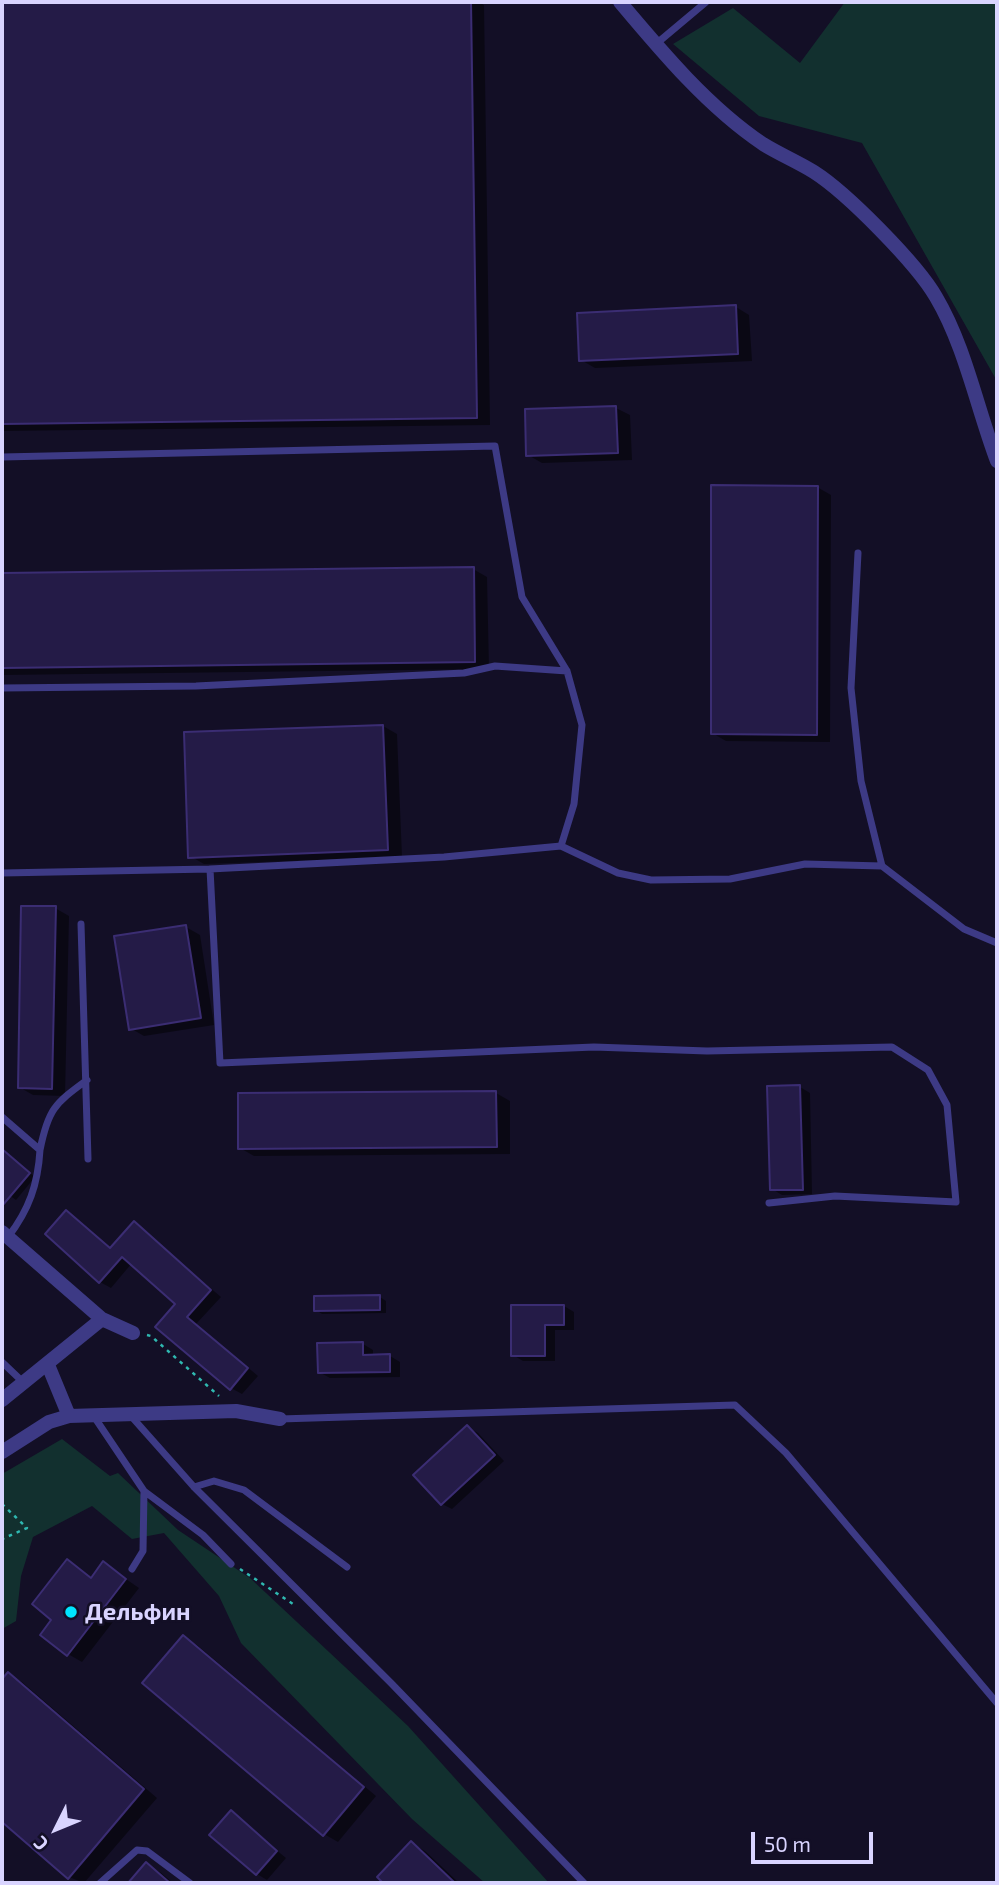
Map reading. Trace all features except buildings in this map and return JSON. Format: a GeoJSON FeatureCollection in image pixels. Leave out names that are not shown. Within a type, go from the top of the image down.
{"type":"FeatureCollection","features":[{"type":"Feature","properties":{"kind":"street"},"geometry":{"type":"LineString","coordinates":[[620,2],[656,44],[710,99],[762,143],[816,173],[886,236],[911,265],[936,296],[953,332],[997,461]]}},
{"type":"Feature","properties":{"kind":"street"},"geometry":{"type":"LineString","coordinates":[[5,1235],[102,1319],[133,1333]]}},
{"type":"Feature","properties":{"kind":"street"},"geometry":{"type":"LineString","coordinates":[[2,1400],[102,1319]]}},
{"type":"Feature","properties":{"kind":"street"},"geometry":{"type":"LineString","coordinates":[[48,1365],[69,1416]]}},
{"type":"Feature","properties":{"kind":"street"},"geometry":{"type":"LineString","coordinates":[[2,1452],[49,1422],[69,1416],[95,1418],[236,1411],[280,1419]]}},
{"type":"Feature","properties":{"kind":"lane"},"geometry":{"type":"LineString","coordinates":[[656,44],[706,2]]}},
{"type":"Feature","properties":{"kind":"lane"},"geometry":{"type":"LineString","coordinates":[[2,457],[495,446],[522,597],[567,671],[582,725],[575,804],[561,846]]}},
{"type":"Feature","properties":{"kind":"lane"},"geometry":{"type":"LineString","coordinates":[[858,553],[851,688],[861,781],[882,866]]}},
{"type":"Feature","properties":{"kind":"lane"},"geometry":{"type":"LineString","coordinates":[[2,688],[196,686],[464,673],[495,666],[567,671]]}},
{"type":"Feature","properties":{"kind":"lane"},"geometry":{"type":"LineString","coordinates":[[2,873],[210,869],[444,856],[561,846],[618,873],[650,880],[730,879],[805,864],[882,866],[964,929],[997,943]]}},
{"type":"Feature","properties":{"kind":"lane"},"geometry":{"type":"LineString","coordinates":[[210,869],[220,1063],[594,1047],[707,1051],[892,1047],[928,1070],[947,1105],[956,1202],[835,1196],[769,1203]]}},
{"type":"Feature","properties":{"kind":"lane"},"geometry":{"type":"LineString","coordinates":[[80,924],[88,1159]]}},
{"type":"Feature","properties":{"kind":"lane"},"geometry":{"type":"LineString","coordinates":[[5,1235],[23,1217],[38,1179],[46,1118],[57,1102],[87,1080]]}},
{"type":"Feature","properties":{"kind":"lane"},"geometry":{"type":"LineString","coordinates":[[2,1117],[40,1150]]}},
{"type":"Feature","properties":{"kind":"lane"},"geometry":{"type":"LineString","coordinates":[[2,1362],[24,1383]]}},
{"type":"Feature","properties":{"kind":"lane"},"geometry":{"type":"LineString","coordinates":[[280,1419],[735,1405],[786,1453],[997,1703]]}},
{"type":"Feature","properties":{"kind":"lane"},"geometry":{"type":"LineString","coordinates":[[130,1415],[194,1487],[391,1683],[584,1883]]}},
{"type":"Feature","properties":{"kind":"lane"},"geometry":{"type":"LineString","coordinates":[[95,1418],[144,1490],[203,1535],[231,1564]]}},
{"type":"Feature","properties":{"kind":"lane"},"geometry":{"type":"LineString","coordinates":[[194,1487],[214,1481],[244,1490],[347,1567]]}},
{"type":"Feature","properties":{"kind":"lane"},"geometry":{"type":"LineString","coordinates":[[132,1569],[143,1551],[144,1490]]}},
{"type":"Feature","properties":{"kind":"lane"},"geometry":{"type":"LineString","coordinates":[[100,1883],[137,1850],[147,1851],[190,1883]]}},
{"type":"Feature","properties":{"kind":"path"},"geometry":{"type":"LineString","coordinates":[[133,1333],[151,1336],[236,1411]]}},
{"type":"Feature","properties":{"kind":"path"},"geometry":{"type":"LineString","coordinates":[[2,1504],[27,1528],[2,1539]]}},
{"type":"Feature","properties":{"kind":"path"},"geometry":{"type":"LineString","coordinates":[[231,1564],[298,1605]]}},
{"type":"Feature","properties":{"kind":"green space"},"geometry":{"type":"Polygon","coordinates":[[[845,2],[997,2],[997,381],[862,143],[759,116],[673,44],[733,8],[800,63],[845,2]]]}},
{"type":"Feature","properties":{"kind":"green space"},"geometry":{"type":"Polygon","coordinates":[[[62,1439],[110,1476],[118,1473],[178,1530],[250,1578],[408,1726],[549,1883],[485,1883],[412,1819],[241,1643],[219,1596],[164,1533],[132,1539],[92,1506],[33,1537],[21,1576],[16,1621],[2,1629],[2,1474],[62,1439]]]}},
{"type":"Feature","properties":{"kind":"place","name":"Дельфин"},"geometry":{"type":"Point","coordinates":[71,1612]}}]}
